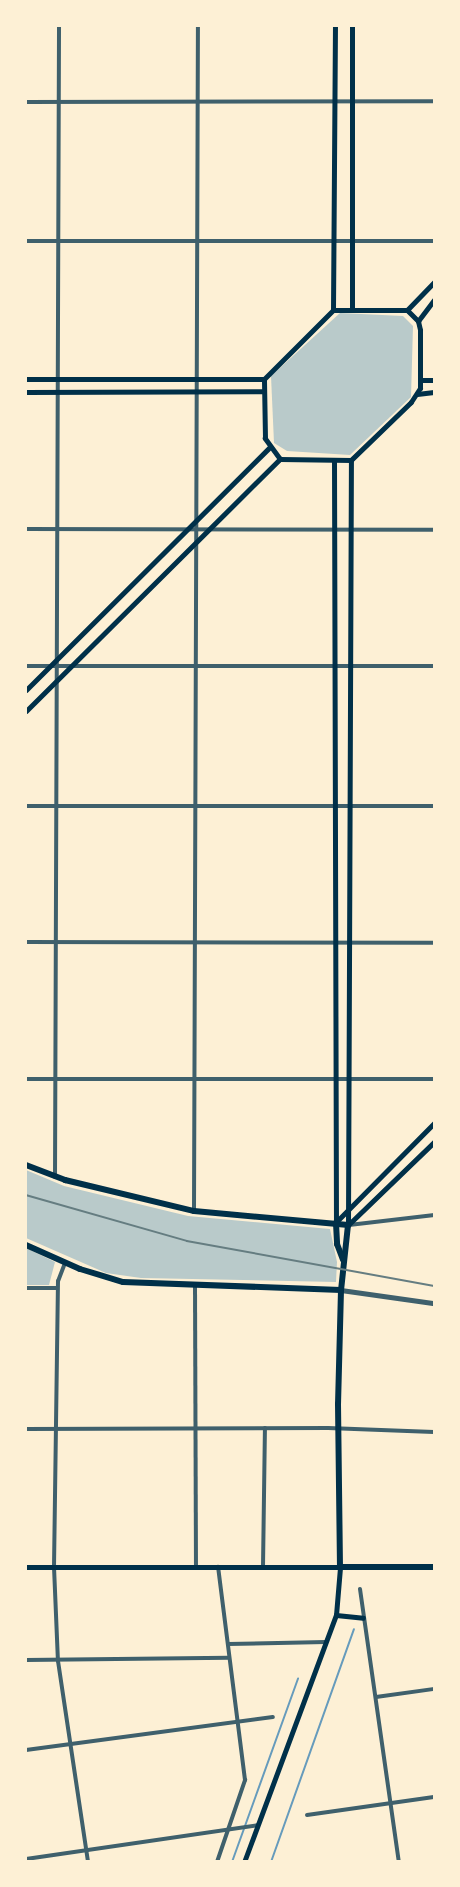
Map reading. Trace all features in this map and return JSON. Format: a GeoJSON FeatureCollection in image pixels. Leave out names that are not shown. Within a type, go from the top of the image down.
{"type":"FeatureCollection","features":[{"type":"Feature","properties":{"kind":"highway"},"geometry":{"type":"LineString","coordinates":[[26,1165],[55,1177],[194,1211],[348,1225],[349,1244],[343,1260],[341,1290],[338,1429],[340,1567],[435,1567]]}},
{"type":"Feature","properties":{"kind":"highway"},"geometry":{"type":"LineString","coordinates":[[336,1223],[337,1244],[343,1260]]}},
{"type":"Feature","properties":{"kind":"highway"},"geometry":{"type":"LineString","coordinates":[[26,1245],[106,1279],[195,1285],[341,1290]]}},
{"type":"Feature","properties":{"kind":"main road"},"geometry":{"type":"LineString","coordinates":[[333,310],[335,26]]}},
{"type":"Feature","properties":{"kind":"main road"},"geometry":{"type":"LineString","coordinates":[[352,26],[352,309]]}},
{"type":"Feature","properties":{"kind":"main road"},"geometry":{"type":"LineString","coordinates":[[407,310],[435,282]]}},
{"type":"Feature","properties":{"kind":"main road"},"geometry":{"type":"LineString","coordinates":[[264,379],[269,448],[280,459],[351,460],[417,394],[420,380],[418,321],[435,300]]}},
{"type":"Feature","properties":{"kind":"main road"},"geometry":{"type":"LineString","coordinates":[[26,379],[264,379],[333,310],[407,310],[418,321]]}},
{"type":"Feature","properties":{"kind":"main road"},"geometry":{"type":"LineString","coordinates":[[420,380],[435,380]]}},
{"type":"Feature","properties":{"kind":"main road"},"geometry":{"type":"LineString","coordinates":[[26,392],[264,391]]}},
{"type":"Feature","properties":{"kind":"main road"},"geometry":{"type":"LineString","coordinates":[[417,394],[435,392]]}},
{"type":"Feature","properties":{"kind":"main road"},"geometry":{"type":"LineString","coordinates":[[26,690],[269,448]]}},
{"type":"Feature","properties":{"kind":"main road"},"geometry":{"type":"LineString","coordinates":[[26,711],[280,459]]}},
{"type":"Feature","properties":{"kind":"main road"},"geometry":{"type":"LineString","coordinates":[[334,460],[336,1223]]}},
{"type":"Feature","properties":{"kind":"main road"},"geometry":{"type":"LineString","coordinates":[[348,1225],[351,460]]}},
{"type":"Feature","properties":{"kind":"main road"},"geometry":{"type":"LineString","coordinates":[[336,1223],[435,1123]]}},
{"type":"Feature","properties":{"kind":"main road"},"geometry":{"type":"LineString","coordinates":[[348,1225],[435,1142]]}},
{"type":"Feature","properties":{"kind":"main road"},"geometry":{"type":"LineString","coordinates":[[26,1567],[340,1567],[336,1615],[244,1862]]}},
{"type":"Feature","properties":{"kind":"main road"},"geometry":{"type":"LineString","coordinates":[[336,1615],[363,1618]]}},
{"type":"Feature","properties":{"kind":"street"},"geometry":{"type":"LineString","coordinates":[[55,1177],[60,528],[59,26]]}},
{"type":"Feature","properties":{"kind":"street"},"geometry":{"type":"LineString","coordinates":[[194,1211],[198,26]]}},
{"type":"Feature","properties":{"kind":"street"},"geometry":{"type":"LineString","coordinates":[[26,102],[435,101]]}},
{"type":"Feature","properties":{"kind":"street"},"geometry":{"type":"LineString","coordinates":[[26,242],[435,241]]}},
{"type":"Feature","properties":{"kind":"street"},"geometry":{"type":"LineString","coordinates":[[26,529],[185,531],[351,527],[435,530]]}},
{"type":"Feature","properties":{"kind":"street"},"geometry":{"type":"LineString","coordinates":[[26,666],[435,666]]}},
{"type":"Feature","properties":{"kind":"street"},"geometry":{"type":"LineString","coordinates":[[26,806],[435,806]]}},
{"type":"Feature","properties":{"kind":"street"},"geometry":{"type":"LineString","coordinates":[[26,942],[435,943]]}},
{"type":"Feature","properties":{"kind":"street"},"geometry":{"type":"LineString","coordinates":[[26,1079],[435,1079]]}},
{"type":"Feature","properties":{"kind":"street"},"geometry":{"type":"LineString","coordinates":[[348,1225],[435,1215]]}},
{"type":"Feature","properties":{"kind":"street"},"geometry":{"type":"LineString","coordinates":[[65,1263],[57,1288],[54,1567],[58,1661],[88,1862]]}},
{"type":"Feature","properties":{"kind":"street"},"geometry":{"type":"LineString","coordinates":[[195,1285],[196,1567]]}},
{"type":"Feature","properties":{"kind":"street"},"geometry":{"type":"LineString","coordinates":[[26,1288],[57,1288]]}},
{"type":"Feature","properties":{"kind":"street"},"geometry":{"type":"LineString","coordinates":[[341,1290],[435,1303]]}},
{"type":"Feature","properties":{"kind":"street"},"geometry":{"type":"LineString","coordinates":[[263,1567],[266,1428]]}},
{"type":"Feature","properties":{"kind":"street"},"geometry":{"type":"LineString","coordinates":[[26,1429],[266,1428],[435,1432]]}},
{"type":"Feature","properties":{"kind":"street"},"geometry":{"type":"LineString","coordinates":[[217,1862],[225,1832],[245,1780],[218,1567]]}},
{"type":"Feature","properties":{"kind":"street"},"geometry":{"type":"LineString","coordinates":[[360,1589],[399,1862]]}},
{"type":"Feature","properties":{"kind":"street"},"geometry":{"type":"LineString","coordinates":[[228,1644],[326,1642]]}},
{"type":"Feature","properties":{"kind":"street"},"geometry":{"type":"LineString","coordinates":[[26,1660],[229,1658]]}},
{"type":"Feature","properties":{"kind":"street"},"geometry":{"type":"LineString","coordinates":[[376,1697],[435,1689]]}},
{"type":"Feature","properties":{"kind":"street"},"geometry":{"type":"LineString","coordinates":[[26,1750],[273,1717]]}},
{"type":"Feature","properties":{"kind":"street"},"geometry":{"type":"LineString","coordinates":[[307,1815],[435,1797]]}},
{"type":"Feature","properties":{"kind":"street"},"geometry":{"type":"LineString","coordinates":[[26,1859],[225,1832],[258,1825]]}},
{"type":"Feature","properties":{"kind":"shaded area"},"geometry":{"type":"Polygon","coordinates":[[[340,313],[403,316],[413,326],[411,397],[350,455],[287,451],[274,443],[271,376],[340,313]]]}},
{"type":"Feature","properties":{"kind":"shaded area"},"geometry":{"type":"Polygon","coordinates":[[[26,1170],[64,1186],[188,1216],[330,1229],[337,1262],[336,1282],[141,1278],[106,1273],[26,1238],[26,1170]]]}},
{"type":"Feature","properties":{"kind":"shaded area"},"geometry":{"type":"Polygon","coordinates":[[[26,1248],[55,1262],[49,1285],[26,1285],[26,1248]]]}},
{"type":"Feature","properties":{"kind":"waterway"},"geometry":{"type":"LineString","coordinates":[[271,1862],[354,1629]]}},
{"type":"Feature","properties":{"kind":"waterway"},"geometry":{"type":"LineString","coordinates":[[232,1862],[298,1679]]}},
{"type":"Feature","properties":{"kind":"tram line"},"geometry":{"type":"LineString","coordinates":[[26,1195],[187,1241],[434,1286]]}}]}
